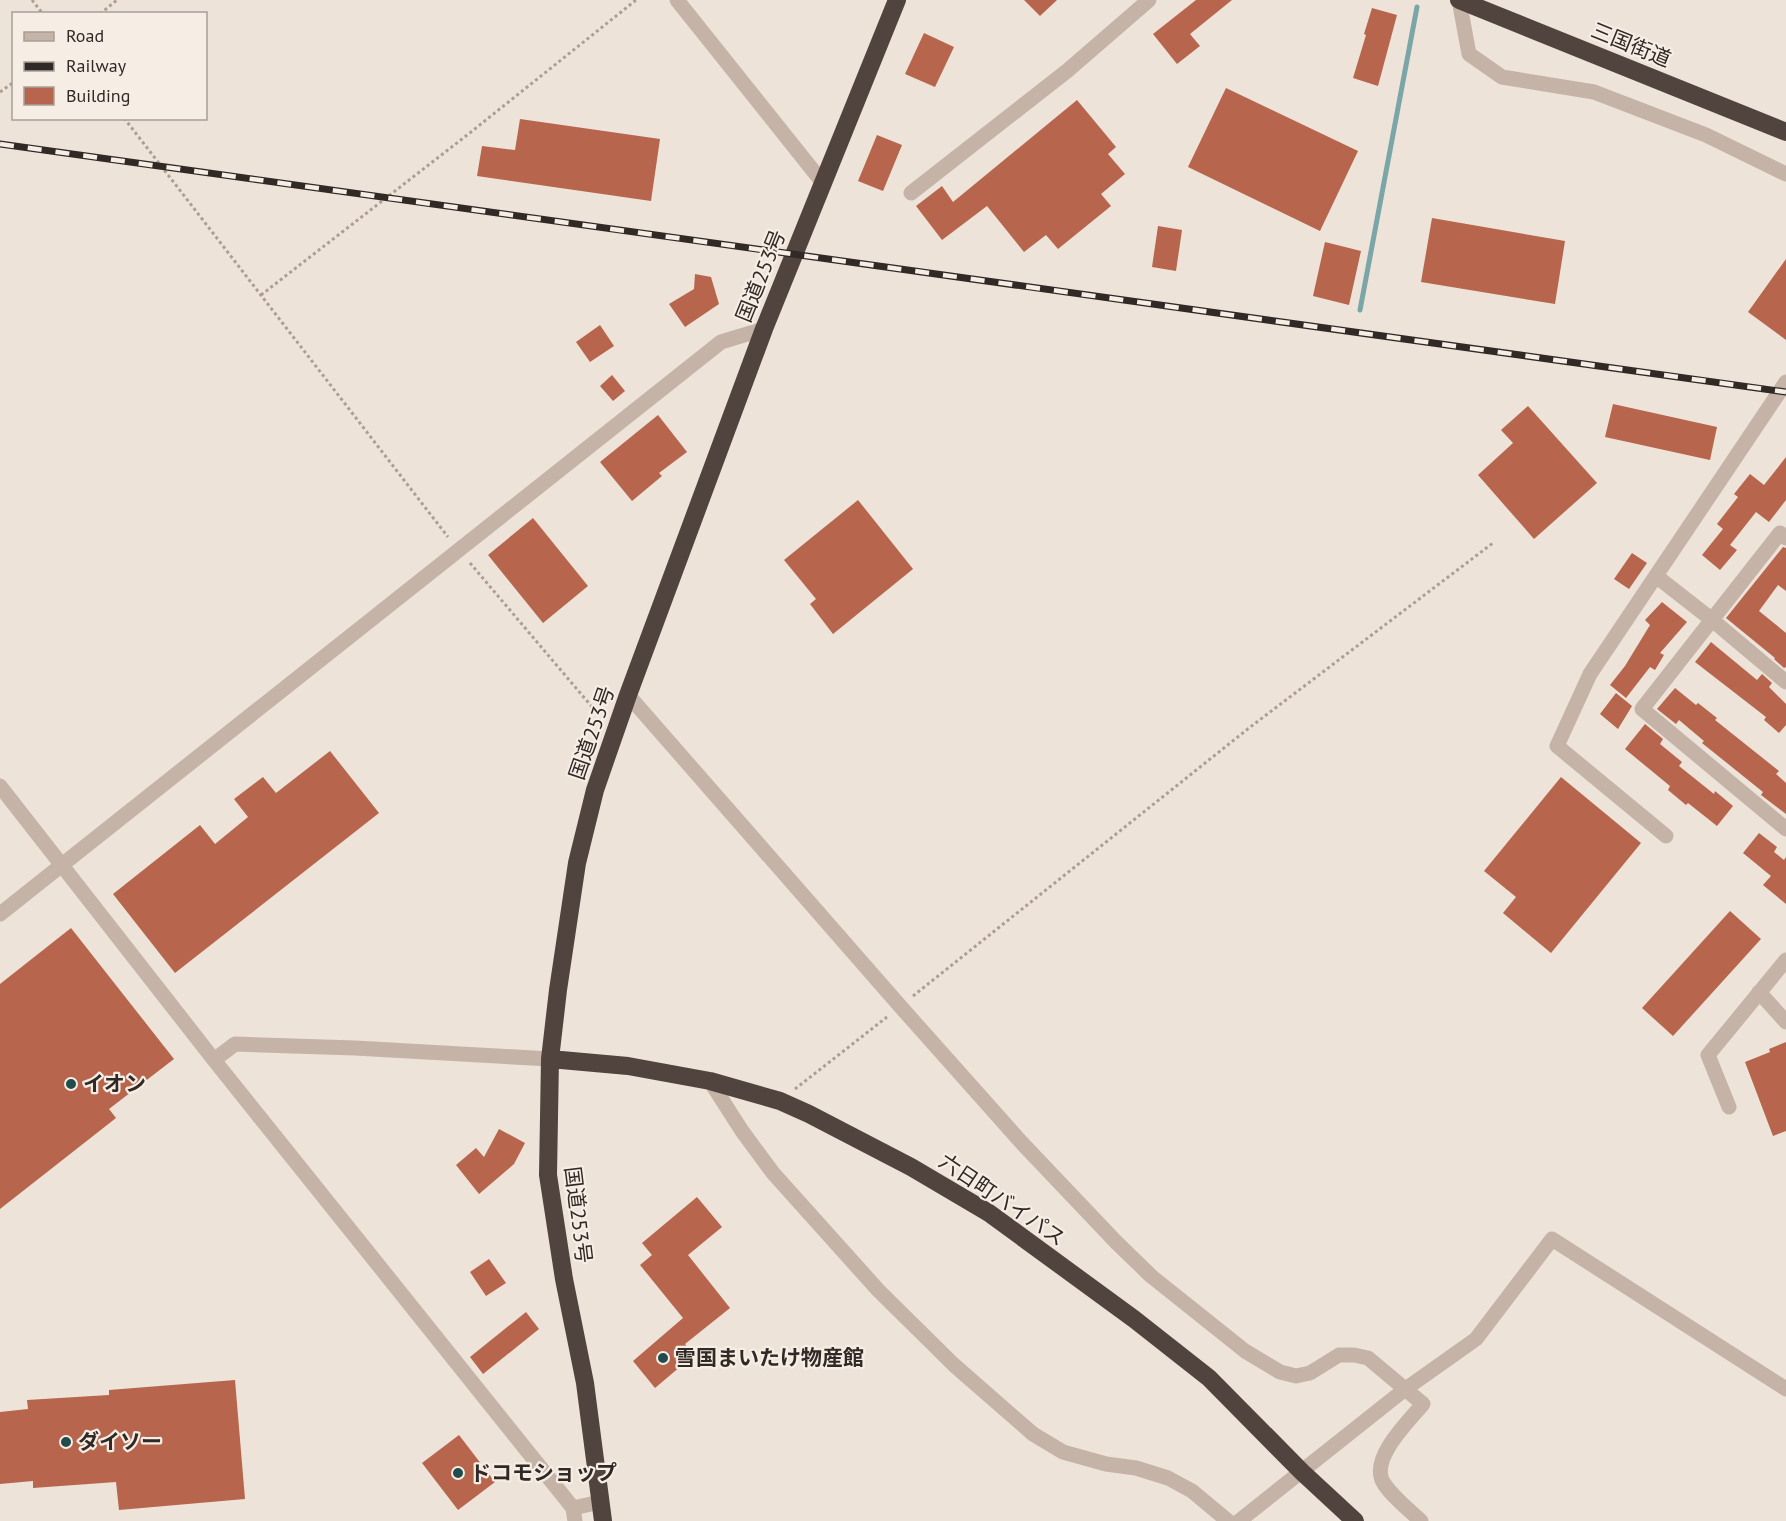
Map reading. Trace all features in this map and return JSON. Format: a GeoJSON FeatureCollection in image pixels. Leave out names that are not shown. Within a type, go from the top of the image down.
{"type":"FeatureCollection","features":[{"type":"Feature","properties":{"kind":"highway","name":"国道253号"},"geometry":{"type":"LineString","coordinates":[[603,1521],[585,1383],[564,1279],[548,1175],[550,1059],[558,990],[578,863],[596,790],[628,695],[764,329],[897,0]]}},
{"type":"Feature","properties":{"kind":"highway","name":"三国街道"},"geometry":{"type":"LineString","coordinates":[[1459,0],[1786,132]]}},
{"type":"Feature","properties":{"kind":"highway","name":"六日町バイパス"},"geometry":{"type":"LineString","coordinates":[[550,1059],[628,1066],[710,1081],[780,1101],[911,1167],[988,1214],[1134,1319],[1209,1378],[1302,1472],[1355,1521]]}},
{"type":"Feature","properties":{"kind":"street"},"geometry":{"type":"LineString","coordinates":[[677,0],[823,183]]}},
{"type":"Feature","properties":{"kind":"street"},"geometry":{"type":"LineString","coordinates":[[911,194],[1059,78],[1149,0]]}},
{"type":"Feature","properties":{"kind":"street"},"geometry":{"type":"LineString","coordinates":[[1459,0],[1469,54],[1502,77],[1594,92],[1706,135],[1786,174]]}},
{"type":"Feature","properties":{"kind":"street"},"geometry":{"type":"LineString","coordinates":[[0,914],[721,342],[764,329]]}},
{"type":"Feature","properties":{"kind":"street"},"geometry":{"type":"LineString","coordinates":[[1666,836],[1557,746],[1590,674],[1786,382]]}},
{"type":"Feature","properties":{"kind":"street"},"geometry":{"type":"LineString","coordinates":[[1784,532],[1711,619],[1642,709],[1786,829]]}},
{"type":"Feature","properties":{"kind":"street"},"geometry":{"type":"LineString","coordinates":[[1656,576],[1786,682]]}},
{"type":"Feature","properties":{"kind":"street"},"geometry":{"type":"LineString","coordinates":[[628,695],[1021,1142],[1151,1276],[1245,1351],[1280,1372],[1296,1376],[1310,1373],[1339,1355],[1368,1358],[1423,1404],[1384,1454],[1381,1468],[1382,1479],[1390,1491],[1422,1521]]}},
{"type":"Feature","properties":{"kind":"street"},"geometry":{"type":"LineString","coordinates":[[0,786],[574,1515],[600,1502]]}},
{"type":"Feature","properties":{"kind":"street"},"geometry":{"type":"LineString","coordinates":[[1729,1107],[1708,1054],[1786,960]]}},
{"type":"Feature","properties":{"kind":"street"},"geometry":{"type":"LineString","coordinates":[[1759,992],[1786,1022]]}},
{"type":"Feature","properties":{"kind":"street"},"geometry":{"type":"LineString","coordinates":[[214,1060],[235,1044],[550,1059]]}},
{"type":"Feature","properties":{"kind":"street"},"geometry":{"type":"LineString","coordinates":[[710,1081],[742,1131],[773,1173],[879,1290],[954,1365],[1033,1434],[1063,1452],[1078,1457],[1136,1468],[1168,1478],[1192,1491],[1228,1521]]}},
{"type":"Feature","properties":{"kind":"street"},"geometry":{"type":"LineString","coordinates":[[1239,1521],[1404,1390],[1476,1339],[1551,1239],[1786,1389]]}},
{"type":"Feature","properties":{"kind":"path"},"geometry":{"type":"LineString","coordinates":[[102,12],[117,0]]}},
{"type":"Feature","properties":{"kind":"path"},"geometry":{"type":"LineString","coordinates":[[261,295],[636,0]]}},
{"type":"Feature","properties":{"kind":"path"},"geometry":{"type":"LineString","coordinates":[[126,120],[458,549],[598,714]]}},
{"type":"Feature","properties":{"kind":"path"},"geometry":{"type":"LineString","coordinates":[[780,1101],[1250,728],[1493,543]]}},
{"type":"Feature","properties":{"kind":"building"},"geometry":{"type":"Polygon","coordinates":[[[1024,0],[1057,0],[1040,16],[1024,0]]]}},
{"type":"Feature","properties":{"kind":"building"},"geometry":{"type":"Polygon","coordinates":[[[1196,0],[1232,0],[1190,34],[1200,46],[1177,64],[1153,34],[1196,0]]]}},
{"type":"Feature","properties":{"kind":"building"},"geometry":{"type":"Polygon","coordinates":[[[1372,8],[1397,15],[1378,86],[1353,78],[1372,8]]]}},
{"type":"Feature","properties":{"kind":"building"},"geometry":{"type":"Polygon","coordinates":[[[924,33],[954,47],[935,87],[905,74],[924,33]]]}},
{"type":"Feature","properties":{"kind":"building"},"geometry":{"type":"Polygon","coordinates":[[[1226,88],[1358,151],[1320,231],[1188,167],[1226,88]]]}},
{"type":"Feature","properties":{"kind":"building"},"geometry":{"type":"Polygon","coordinates":[[[1077,100],[1116,147],[1108,154],[1125,174],[1101,194],[1111,206],[1058,249],[1046,235],[1024,252],[987,206],[942,240],[916,206],[942,186],[953,202],[1077,100]]]}},
{"type":"Feature","properties":{"kind":"building"},"geometry":{"type":"Polygon","coordinates":[[[520,119],[660,139],[651,201],[477,176],[482,146],[515,150],[520,119]]]}},
{"type":"Feature","properties":{"kind":"building"},"geometry":{"type":"Polygon","coordinates":[[[877,135],[902,145],[883,191],[858,181],[877,135]]]}},
{"type":"Feature","properties":{"kind":"building"},"geometry":{"type":"Polygon","coordinates":[[[1432,218],[1565,241],[1555,304],[1421,282],[1432,218]]]}},
{"type":"Feature","properties":{"kind":"building"},"geometry":{"type":"Polygon","coordinates":[[[1158,226],[1182,230],[1176,271],[1152,267],[1158,226]]]}},
{"type":"Feature","properties":{"kind":"building"},"geometry":{"type":"Polygon","coordinates":[[[1325,242],[1361,251],[1349,305],[1313,296],[1325,242]]]}},
{"type":"Feature","properties":{"kind":"building"},"geometry":{"type":"Polygon","coordinates":[[[1786,259],[1786,340],[1748,312],[1786,259]]]}},
{"type":"Feature","properties":{"kind":"building"},"geometry":{"type":"Polygon","coordinates":[[[695,274],[711,277],[719,304],[685,327],[669,304],[694,289],[695,274]]]}},
{"type":"Feature","properties":{"kind":"building"},"geometry":{"type":"Polygon","coordinates":[[[600,325],[614,346],[590,362],[576,342],[600,325]]]}},
{"type":"Feature","properties":{"kind":"building"},"geometry":{"type":"Polygon","coordinates":[[[612,375],[625,391],[613,401],[600,386],[612,375]]]}},
{"type":"Feature","properties":{"kind":"building"},"geometry":{"type":"Polygon","coordinates":[[[1613,404],[1717,427],[1710,460],[1605,437],[1613,404]]]}},
{"type":"Feature","properties":{"kind":"building"},"geometry":{"type":"Polygon","coordinates":[[[1528,406],[1597,483],[1534,539],[1478,475],[1513,443],[1501,430],[1528,406]]]}},
{"type":"Feature","properties":{"kind":"building"},"geometry":{"type":"Polygon","coordinates":[[[658,415],[687,452],[659,473],[662,476],[632,501],[600,462],[658,415]]]}},
{"type":"Feature","properties":{"kind":"building"},"geometry":{"type":"Polygon","coordinates":[[[1786,457],[1786,500],[1769,522],[1756,512],[1730,545],[1737,550],[1720,570],[1702,555],[1723,529],[1717,524],[1738,497],[1734,494],[1750,474],[1764,485],[1786,457]]]}},
{"type":"Feature","properties":{"kind":"building"},"geometry":{"type":"Polygon","coordinates":[[[858,500],[913,569],[833,634],[810,604],[816,599],[784,560],[858,500]]]}},
{"type":"Feature","properties":{"kind":"building"},"geometry":{"type":"Polygon","coordinates":[[[533,518],[588,586],[543,623],[488,555],[533,518]]]}},
{"type":"Feature","properties":{"kind":"building"},"geometry":{"type":"Polygon","coordinates":[[[1783,547],[1786,548],[1786,591],[1778,585],[1759,611],[1786,633],[1786,667],[1784,668],[1726,618],[1783,547]]]}},
{"type":"Feature","properties":{"kind":"building"},"geometry":{"type":"Polygon","coordinates":[[[1632,553],[1647,563],[1629,589],[1614,579],[1632,553]]]}},
{"type":"Feature","properties":{"kind":"building"},"geometry":{"type":"Polygon","coordinates":[[[1662,602],[1687,622],[1660,653],[1664,655],[1655,670],[1650,667],[1626,698],[1610,685],[1625,666],[1650,625],[1645,620],[1662,602]]]}},
{"type":"Feature","properties":{"kind":"building"},"geometry":{"type":"Polygon","coordinates":[[[1711,642],[1757,680],[1762,674],[1772,683],[1769,687],[1786,704],[1786,725],[1779,733],[1764,720],[1766,717],[1695,662],[1711,642]]]}},
{"type":"Feature","properties":{"kind":"building"},"geometry":{"type":"Polygon","coordinates":[[[1675,688],[1717,718],[1715,720],[1779,771],[1776,774],[1786,783],[1786,814],[1761,795],[1763,792],[1702,743],[1704,741],[1679,720],[1676,724],[1657,709],[1675,688]]]}},
{"type":"Feature","properties":{"kind":"building"},"geometry":{"type":"Polygon","coordinates":[[[1616,693],[1632,706],[1618,729],[1600,714],[1616,693]]]}},
{"type":"Feature","properties":{"kind":"building"},"geometry":{"type":"Polygon","coordinates":[[[1645,724],[1663,739],[1660,744],[1682,762],[1679,766],[1733,806],[1717,826],[1668,790],[1670,786],[1625,749],[1645,724]]]}},
{"type":"Feature","properties":{"kind":"building"},"geometry":{"type":"Polygon","coordinates":[[[330,751],[379,813],[175,973],[113,894],[200,825],[215,844],[248,817],[234,799],[263,777],[276,793],[330,751]]]}},
{"type":"Feature","properties":{"kind":"building"},"geometry":{"type":"Polygon","coordinates":[[[1561,777],[1641,843],[1551,953],[1503,913],[1516,897],[1484,871],[1561,777]]]}},
{"type":"Feature","properties":{"kind":"building"},"geometry":{"type":"Polygon","coordinates":[[[1759,833],[1777,847],[1774,852],[1784,860],[1786,857],[1786,904],[1763,885],[1771,876],[1743,853],[1759,833]]]}},
{"type":"Feature","properties":{"kind":"building"},"geometry":{"type":"Polygon","coordinates":[[[1730,911],[1761,939],[1673,1036],[1642,1008],[1730,911]]]}},
{"type":"Feature","properties":{"kind":"building","name":"イオン"},"geometry":{"type":"Polygon","coordinates":[[[71,928],[174,1059],[109,1109],[116,1118],[0,1209],[0,984],[71,928]]]}},
{"type":"Feature","properties":{"kind":"building"},"geometry":{"type":"Polygon","coordinates":[[[1786,1042],[1786,1131],[1773,1136],[1745,1062],[1770,1052],[1769,1049],[1786,1042]]]}},
{"type":"Feature","properties":{"kind":"building"},"geometry":{"type":"Polygon","coordinates":[[[499,1129],[525,1143],[514,1164],[479,1194],[456,1165],[476,1148],[484,1157],[499,1129]]]}},
{"type":"Feature","properties":{"kind":"building"},"geometry":{"type":"Polygon","coordinates":[[[697,1197],[722,1227],[688,1255],[730,1308],[685,1344],[694,1355],[655,1388],[633,1361],[683,1318],[640,1265],[652,1255],[642,1243],[697,1197]]]}},
{"type":"Feature","properties":{"kind":"building"},"geometry":{"type":"Polygon","coordinates":[[[489,1259],[506,1283],[486,1296],[470,1272],[489,1259]]]}},
{"type":"Feature","properties":{"kind":"building"},"geometry":{"type":"Polygon","coordinates":[[[526,1312],[539,1329],[483,1374],[470,1357],[526,1312]]]}},
{"type":"Feature","properties":{"kind":"building"},"geometry":{"type":"Polygon","coordinates":[[[235,1380],[245,1499],[119,1510],[116,1482],[33,1488],[33,1481],[0,1484],[0,1412],[28,1409],[27,1400],[109,1395],[109,1390],[235,1380]]]}},
{"type":"Feature","properties":{"kind":"building","name":"ドコモショップ"},"geometry":{"type":"Polygon","coordinates":[[[459,1435],[495,1482],[458,1510],[422,1463],[459,1435]]]}},
{"type":"Feature","properties":{"kind":"waterway"},"geometry":{"type":"LineString","coordinates":[[1360,310],[1417,7]]}},
{"type":"Feature","properties":{"kind":"railway"},"geometry":{"type":"LineString","coordinates":[[0,144],[1786,392]]}},
{"type":"Feature","properties":{"kind":"place","name":"イオン"},"geometry":{"type":"Point","coordinates":[71,1084]}},
{"type":"Feature","properties":{"kind":"place","name":"雪国まいたけ物産館"},"geometry":{"type":"Point","coordinates":[663,1358]}},
{"type":"Feature","properties":{"kind":"place","name":"ダイソー"},"geometry":{"type":"Point","coordinates":[66,1442]}},
{"type":"Feature","properties":{"kind":"place","name":"ドコモショップ"},"geometry":{"type":"Point","coordinates":[458,1473]}}]}
